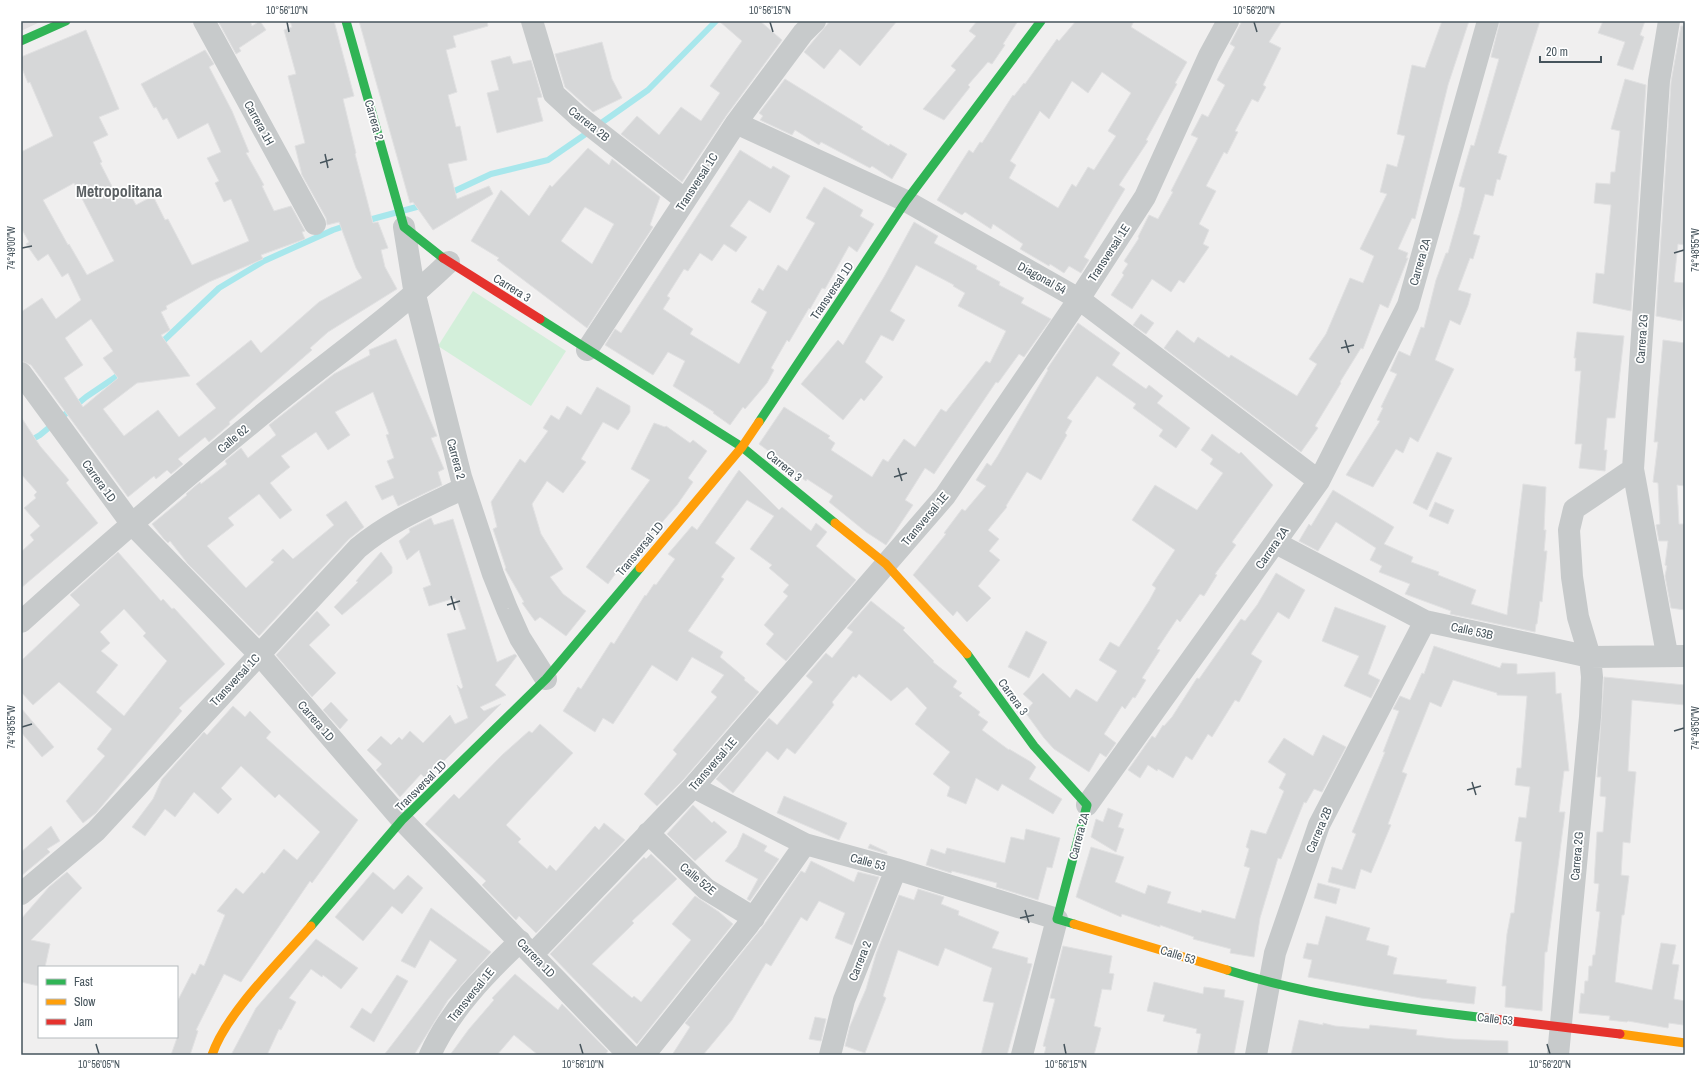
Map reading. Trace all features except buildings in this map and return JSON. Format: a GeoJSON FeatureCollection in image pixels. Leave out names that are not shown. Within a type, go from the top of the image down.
{"type":"FeatureCollection","features":[{"type":"Feature","properties":{"kind":"street"},"geometry":{"type":"LineString","coordinates":[[21,41],[66,21]]}},
{"type":"Feature","properties":{"kind":"street","name":"Carrera 1H"},"geometry":{"type":"LineString","coordinates":[[204,21],[315,224]]}},
{"type":"Feature","properties":{"kind":"street","name":"Carrera 2"},"geometry":{"type":"LineString","coordinates":[[346,21],[396,199],[415,295],[464,488],[493,574],[507,610],[520,638],[546,679]]}},
{"type":"Feature","properties":{"kind":"street","name":"Carrera 2B"},"geometry":{"type":"LineString","coordinates":[[532,21],[554,94],[578,116],[685,200]]}},
{"type":"Feature","properties":{"kind":"street","name":"Transversal 1D"},"geometry":{"type":"LineString","coordinates":[[212,1055],[217,1040],[243,1004],[402,820],[546,679],[742,447],[906,201],[1041,21]]}},
{"type":"Feature","properties":{"kind":"street","name":"Transversal 1E"},"geometry":{"type":"LineString","coordinates":[[430,1055],[457,1009],[490,971],[526,948],[648,833],[693,787],[945,496],[1079,299],[1145,197],[1209,56],[1228,21]]}},
{"type":"Feature","properties":{"kind":"street","name":"Carrera 2A"},"geometry":{"type":"LineString","coordinates":[[1022,1055],[1087,805],[1319,481],[1408,305],[1488,21]]}},
{"type":"Feature","properties":{"kind":"street","name":"Carrera 2G"},"geometry":{"type":"LineString","coordinates":[[1669,21],[1659,81],[1633,469],[1676,655]]}},
{"type":"Feature","properties":{"kind":"street","name":"Transversal 1C"},"geometry":{"type":"LineString","coordinates":[[587,350],[736,122],[803,25]]}},
{"type":"Feature","properties":{"kind":"street","name":"Diagonal 54"},"geometry":{"type":"LineString","coordinates":[[736,122],[906,201],[1079,299],[1319,481]]}},
{"type":"Feature","properties":{"kind":"street","name":"Carrera 3"},"geometry":{"type":"LineString","coordinates":[[402,224],[453,265],[742,447],[886,564],[960,646],[1034,746],[1087,805]]}},
{"type":"Feature","properties":{"kind":"street","name":"Calle 62"},"geometry":{"type":"LineString","coordinates":[[21,622],[131,524],[269,408],[453,265]]}},
{"type":"Feature","properties":{"kind":"street","name":"Carrera 1D"},"geometry":{"type":"LineString","coordinates":[[21,373],[131,524],[259,654],[402,820],[629,1055]]}},
{"type":"Feature","properties":{"kind":"street","name":"Carrera 2G"},"geometry":{"type":"LineString","coordinates":[[1558,1055],[1590,717],[1592,677],[1590,657],[1578,617],[1572,577],[1569,530],[1574,509],[1633,469]]}},
{"type":"Feature","properties":{"kind":"street","name":"Transversal 1C"},"geometry":{"type":"LineString","coordinates":[[21,894],[96,831],[358,548],[400,518],[464,488]]}},
{"type":"Feature","properties":{"kind":"street","name":"Calle 53B"},"geometry":{"type":"LineString","coordinates":[[1276,543],[1425,621],[1590,657],[1676,655]]}},
{"type":"Feature","properties":{"kind":"street","name":"Carrera 2B"},"geometry":{"type":"LineString","coordinates":[[1256,1055],[1275,953],[1319,825],[1425,621]]}},
{"type":"Feature","properties":{"kind":"street","name":"Calle 53"},"geometry":{"type":"LineString","coordinates":[[693,787],[805,844],[896,869],[1269,983],[1419,1010],[1561,1026],[1685,1043]]}},
{"type":"Feature","properties":{"kind":"street","name":"Calle 52E"},"geometry":{"type":"LineString","coordinates":[[648,833],[706,889],[754,918]]}},
{"type":"Feature","properties":{"kind":"street"},"geometry":{"type":"LineString","coordinates":[[644,1055],[754,918],[805,844]]}},
{"type":"Feature","properties":{"kind":"street","name":"Carrera 2"},"geometry":{"type":"LineString","coordinates":[[830,1055],[844,1000],[896,869]]}},
{"type":"Feature","properties":{"kind":"shaded area"},"geometry":{"type":"Polygon","coordinates":[[[21,21],[42,21],[21,31],[21,21]]]}},
{"type":"Feature","properties":{"kind":"green space"},"geometry":{"type":"Polygon","coordinates":[[[473,291],[566,351],[531,406],[438,346],[473,291]]]}},
{"type":"Feature","properties":{"kind":"waterway"},"geometry":{"type":"LineString","coordinates":[[597,126],[648,90],[716,21]]}},
{"type":"Feature","properties":{"kind":"waterway"},"geometry":{"type":"LineString","coordinates":[[448,194],[491,174],[548,160],[590,131]]}},
{"type":"Feature","properties":{"kind":"waterway"},"geometry":{"type":"LineString","coordinates":[[365,221],[424,205]]}},
{"type":"Feature","properties":{"kind":"waterway"},"geometry":{"type":"LineString","coordinates":[[159,345],[219,288],[264,261],[333,230],[348,225]]}},
{"type":"Feature","properties":{"kind":"waterway"},"geometry":{"type":"LineString","coordinates":[[21,446],[40,435],[86,397],[123,372]]}},
{"type":"Feature","properties":{"kind":"traffic: fast"},"geometry":{"type":"LineString","coordinates":[[21,41],[66,21]]}},
{"type":"Feature","properties":{"kind":"traffic: fast"},"geometry":{"type":"LineString","coordinates":[[346,21],[404,227],[443,258]]}},
{"type":"Feature","properties":{"kind":"traffic: fast"},"geometry":{"type":"LineString","coordinates":[[759,422],[906,201],[1041,21]]}},
{"type":"Feature","properties":{"kind":"traffic: fast"},"geometry":{"type":"LineString","coordinates":[[540,319],[742,447],[835,523]]}},
{"type":"Feature","properties":{"kind":"traffic: fast"},"geometry":{"type":"LineString","coordinates":[[311,926],[402,820],[546,679],[640,568]]}},
{"type":"Feature","properties":{"kind":"traffic: fast"},"geometry":{"type":"LineString","coordinates":[[967,654],[1034,746],[1087,805],[1057,919],[1074,924]]}},
{"type":"Feature","properties":{"kind":"traffic: fast"},"geometry":{"type":"LineString","coordinates":[[1227,970],[1291,987],[1355,1000],[1486,1018]]}},
{"type":"Feature","properties":{"kind":"traffic: slow"},"geometry":{"type":"LineString","coordinates":[[640,568],[742,447],[759,422]]}},
{"type":"Feature","properties":{"kind":"traffic: slow"},"geometry":{"type":"LineString","coordinates":[[835,523],[886,564],[967,654]]}},
{"type":"Feature","properties":{"kind":"traffic: slow"},"geometry":{"type":"LineString","coordinates":[[1074,924],[1227,970]]}},
{"type":"Feature","properties":{"kind":"traffic: slow"},"geometry":{"type":"LineString","coordinates":[[212,1055],[229,1022],[242,1005],[270,971],[311,926]]}},
{"type":"Feature","properties":{"kind":"traffic: slow"},"geometry":{"type":"LineString","coordinates":[[1620,1034],[1685,1043]]}},
{"type":"Feature","properties":{"kind":"traffic: jam"},"geometry":{"type":"LineString","coordinates":[[443,258],[540,319]]}},
{"type":"Feature","properties":{"kind":"traffic: jam"},"geometry":{"type":"LineString","coordinates":[[1486,1018],[1620,1034]]}},
{"type":"Feature","properties":{"kind":"district","name":"Metropolitana"},"geometry":{"type":"Point","coordinates":[119,191]}}]}
